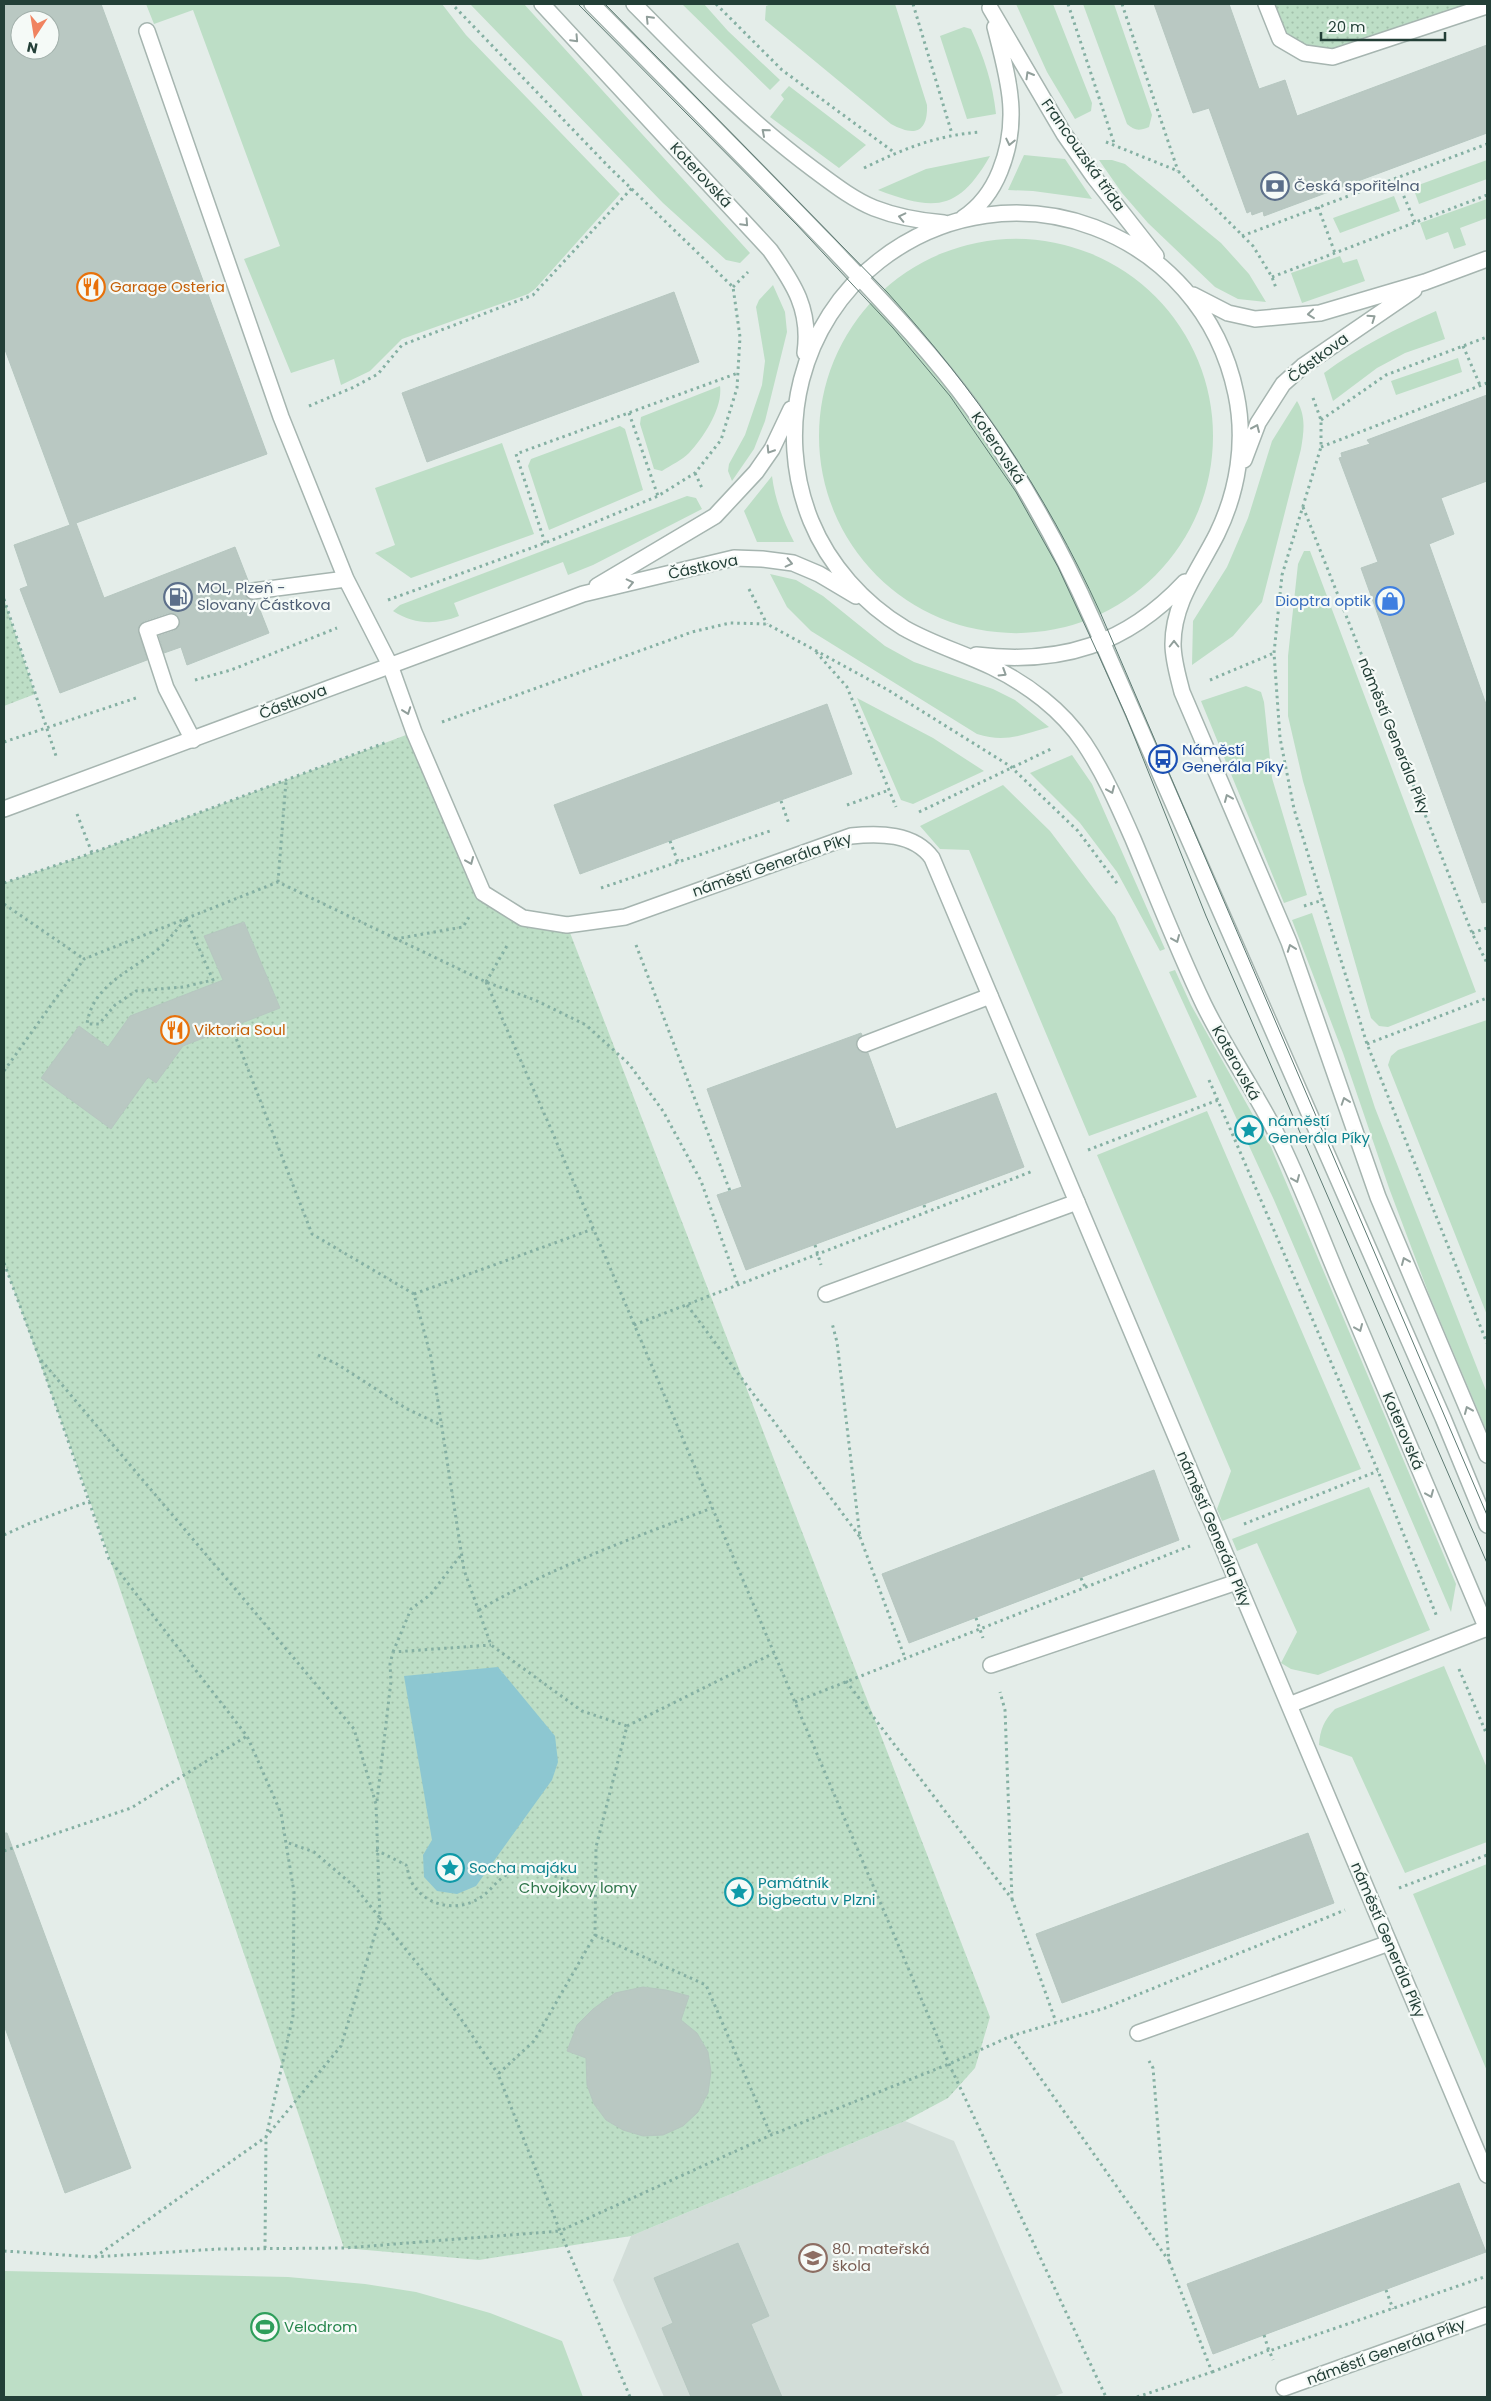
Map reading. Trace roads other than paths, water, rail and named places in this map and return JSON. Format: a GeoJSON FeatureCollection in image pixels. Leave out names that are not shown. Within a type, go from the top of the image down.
{"type":"FeatureCollection","features":[{"type":"Feature","properties":{"kind":"street","name":"Koterovská"},"geometry":{"type":"LineString","coordinates":[[542,4],[776,258],[792,281],[805,314],[808,337],[803,372]]}},
{"type":"Feature","properties":{"kind":"street","name":"Koterovská"},"geometry":{"type":"LineString","coordinates":[[592,4],[916,339],[954,385],[1006,458],[1059,549],[1102,642],[1443,1418],[1487,1525]]}},
{"type":"Feature","properties":{"kind":"street","name":"Koterovská"},"geometry":{"type":"LineString","coordinates":[[634,4],[733,104],[772,138],[836,186],[871,207],[898,217],[925,222],[955,222]]}},
{"type":"Feature","properties":{"kind":"street"},"geometry":{"type":"LineString","coordinates":[[1266,4],[1280,39],[1304,53],[1333,57],[1487,6]]}},
{"type":"Feature","properties":{"kind":"street","name":"Francouzská třída"},"geometry":{"type":"LineString","coordinates":[[955,222],[976,209],[986,198],[1007,153],[1012,130],[1012,107],[1007,72],[990,6]]}},
{"type":"Feature","properties":{"kind":"street","name":"Francouzská třída"},"geometry":{"type":"LineString","coordinates":[[990,6],[1064,134],[1094,177],[1168,271]]}},
{"type":"Feature","properties":{"kind":"street"},"geometry":{"type":"LineString","coordinates":[[147,31],[281,417],[346,579],[390,666]]}},
{"type":"Feature","properties":{"kind":"street","name":"Koterovská"},"geometry":{"type":"LineString","coordinates":[[1487,1455],[1378,1197],[1289,942],[1182,692],[1173,644],[1176,619],[1181,600],[1219,530],[1234,490],[1239,460],[1238,399],[1220,341],[1204,314],[1186,290],[1168,271],[1143,252],[1116,236],[1086,224],[1055,216],[1024,212],[991,214],[955,222],[920,235],[892,251],[859,278],[832,311],[815,340],[803,372],[798,390],[794,425],[795,459],[804,501],[813,525],[829,556],[850,583],[874,607],[907,630],[996,669],[1060,713],[1080,736],[1106,778],[1205,1007],[1277,1134],[1487,1628]]}},
{"type":"Feature","properties":{"kind":"street","name":"Částkova"},"geometry":{"type":"LineString","coordinates":[[1186,290],[1221,310],[1256,320],[1320,313],[1425,282],[1487,259]]}},
{"type":"Feature","properties":{"kind":"street","name":"Částkova"},"geometry":{"type":"LineString","coordinates":[[1234,490],[1258,424],[1283,384],[1303,366],[1425,282]]}},
{"type":"Feature","properties":{"kind":"street","name":"Částkova"},"geometry":{"type":"LineString","coordinates":[[583,594],[715,516],[741,490],[772,449],[798,390]]}},
{"type":"Feature","properties":{"kind":"street","name":"Částkova"},"geometry":{"type":"LineString","coordinates":[[4,809],[583,594],[734,558],[793,563],[811,571],[874,607]]}},
{"type":"Feature","properties":{"kind":"street","name":"Koterovská"},"geometry":{"type":"LineString","coordinates":[[943,646],[973,654],[1003,658],[1034,658],[1065,653],[1102,642],[1153,613],[1188,580],[1202,560]]}},
{"type":"Feature","properties":{"kind":"street"},"geometry":{"type":"LineString","coordinates":[[253,591],[346,579]]}},
{"type":"Feature","properties":{"kind":"street"},"geometry":{"type":"LineString","coordinates":[[171,622],[147,630],[166,688],[193,740]]}},
{"type":"Feature","properties":{"kind":"street","name":"náměstí Generála Píky"},"geometry":{"type":"LineString","coordinates":[[390,666],[414,732],[483,893],[523,918],[567,925],[591,923],[624,916],[851,836],[875,835],[910,840],[926,850],[932,858],[1487,2176]]}},
{"type":"Feature","properties":{"kind":"street"},"geometry":{"type":"LineString","coordinates":[[865,1044],[990,996]]}},
{"type":"Feature","properties":{"kind":"street"},"geometry":{"type":"LineString","coordinates":[[826,1294],[1077,1202]]}},
{"type":"Feature","properties":{"kind":"street"},"geometry":{"type":"LineString","coordinates":[[991,1665],[1237,1582]]}},
{"type":"Feature","properties":{"kind":"street"},"geometry":{"type":"LineString","coordinates":[[1289,1705],[1487,1628]]}},
{"type":"Feature","properties":{"kind":"street"},"geometry":{"type":"LineString","coordinates":[[1138,2033],[1389,1943]]}},
{"type":"Feature","properties":{"kind":"street","name":"náměstí Generála Píky"},"geometry":{"type":"LineString","coordinates":[[1284,2388],[1487,2315]]}},
{"type":"Feature","properties":{"kind":"water"},"geometry":{"type":"Polygon","coordinates":[[[498,1667],[555,1736],[558,1762],[552,1780],[476,1886],[457,1894],[437,1891],[424,1877],[423,1855],[432,1840],[404,1676],[498,1667]]]}},
{"type":"Feature","properties":{"kind":"tram line"},"geometry":{"type":"LineString","coordinates":[[578,4],[797,225],[893,328],[950,396],[1016,492],[1058,567],[1126,716],[1206,916],[1487,1563]]}},
{"type":"Feature","properties":{"kind":"tram line"},"geometry":{"type":"LineString","coordinates":[[605,4],[887,292],[920,329],[1006,443],[1056,524],[1100,612],[1487,1515]]}},
{"type":"Feature","properties":{"kind":"place","name":"Česká spořitelna"},"geometry":{"type":"Point","coordinates":[1275,186]}},
{"type":"Feature","properties":{"kind":"place","name":"Garage Osteria"},"geometry":{"type":"Point","coordinates":[91,287]}},
{"type":"Feature","properties":{"kind":"place","name":"MOL, Plzeň - Slovany Částkova"},"geometry":{"type":"Point","coordinates":[178,597]}},
{"type":"Feature","properties":{"kind":"place","name":"Dioptra optik"},"geometry":{"type":"Point","coordinates":[1390,601]}},
{"type":"Feature","properties":{"kind":"place","name":"Náměstí Generála Píky"},"geometry":{"type":"Point","coordinates":[1163,759]}},
{"type":"Feature","properties":{"kind":"place","name":"Viktoria Soul"},"geometry":{"type":"Point","coordinates":[175,1030]}},
{"type":"Feature","properties":{"kind":"place","name":"náměstí Generála Píky"},"geometry":{"type":"Point","coordinates":[1249,1130]}},
{"type":"Feature","properties":{"kind":"place","name":"Socha majáku"},"geometry":{"type":"Point","coordinates":[450,1868]}},
{"type":"Feature","properties":{"kind":"place","name":"Památník bigbeatu v Plzni"},"geometry":{"type":"Point","coordinates":[739,1892]}},
{"type":"Feature","properties":{"kind":"place","name":"80. mateřská škola"},"geometry":{"type":"Point","coordinates":[813,2258]}},
{"type":"Feature","properties":{"kind":"place","name":"Velodrom"},"geometry":{"type":"Point","coordinates":[265,2327]}},
{"type":"Feature","properties":{"kind":"park label","name":"Chvojkovy lomy"},"geometry":{"type":"Point","coordinates":[578,1888]}}]}
